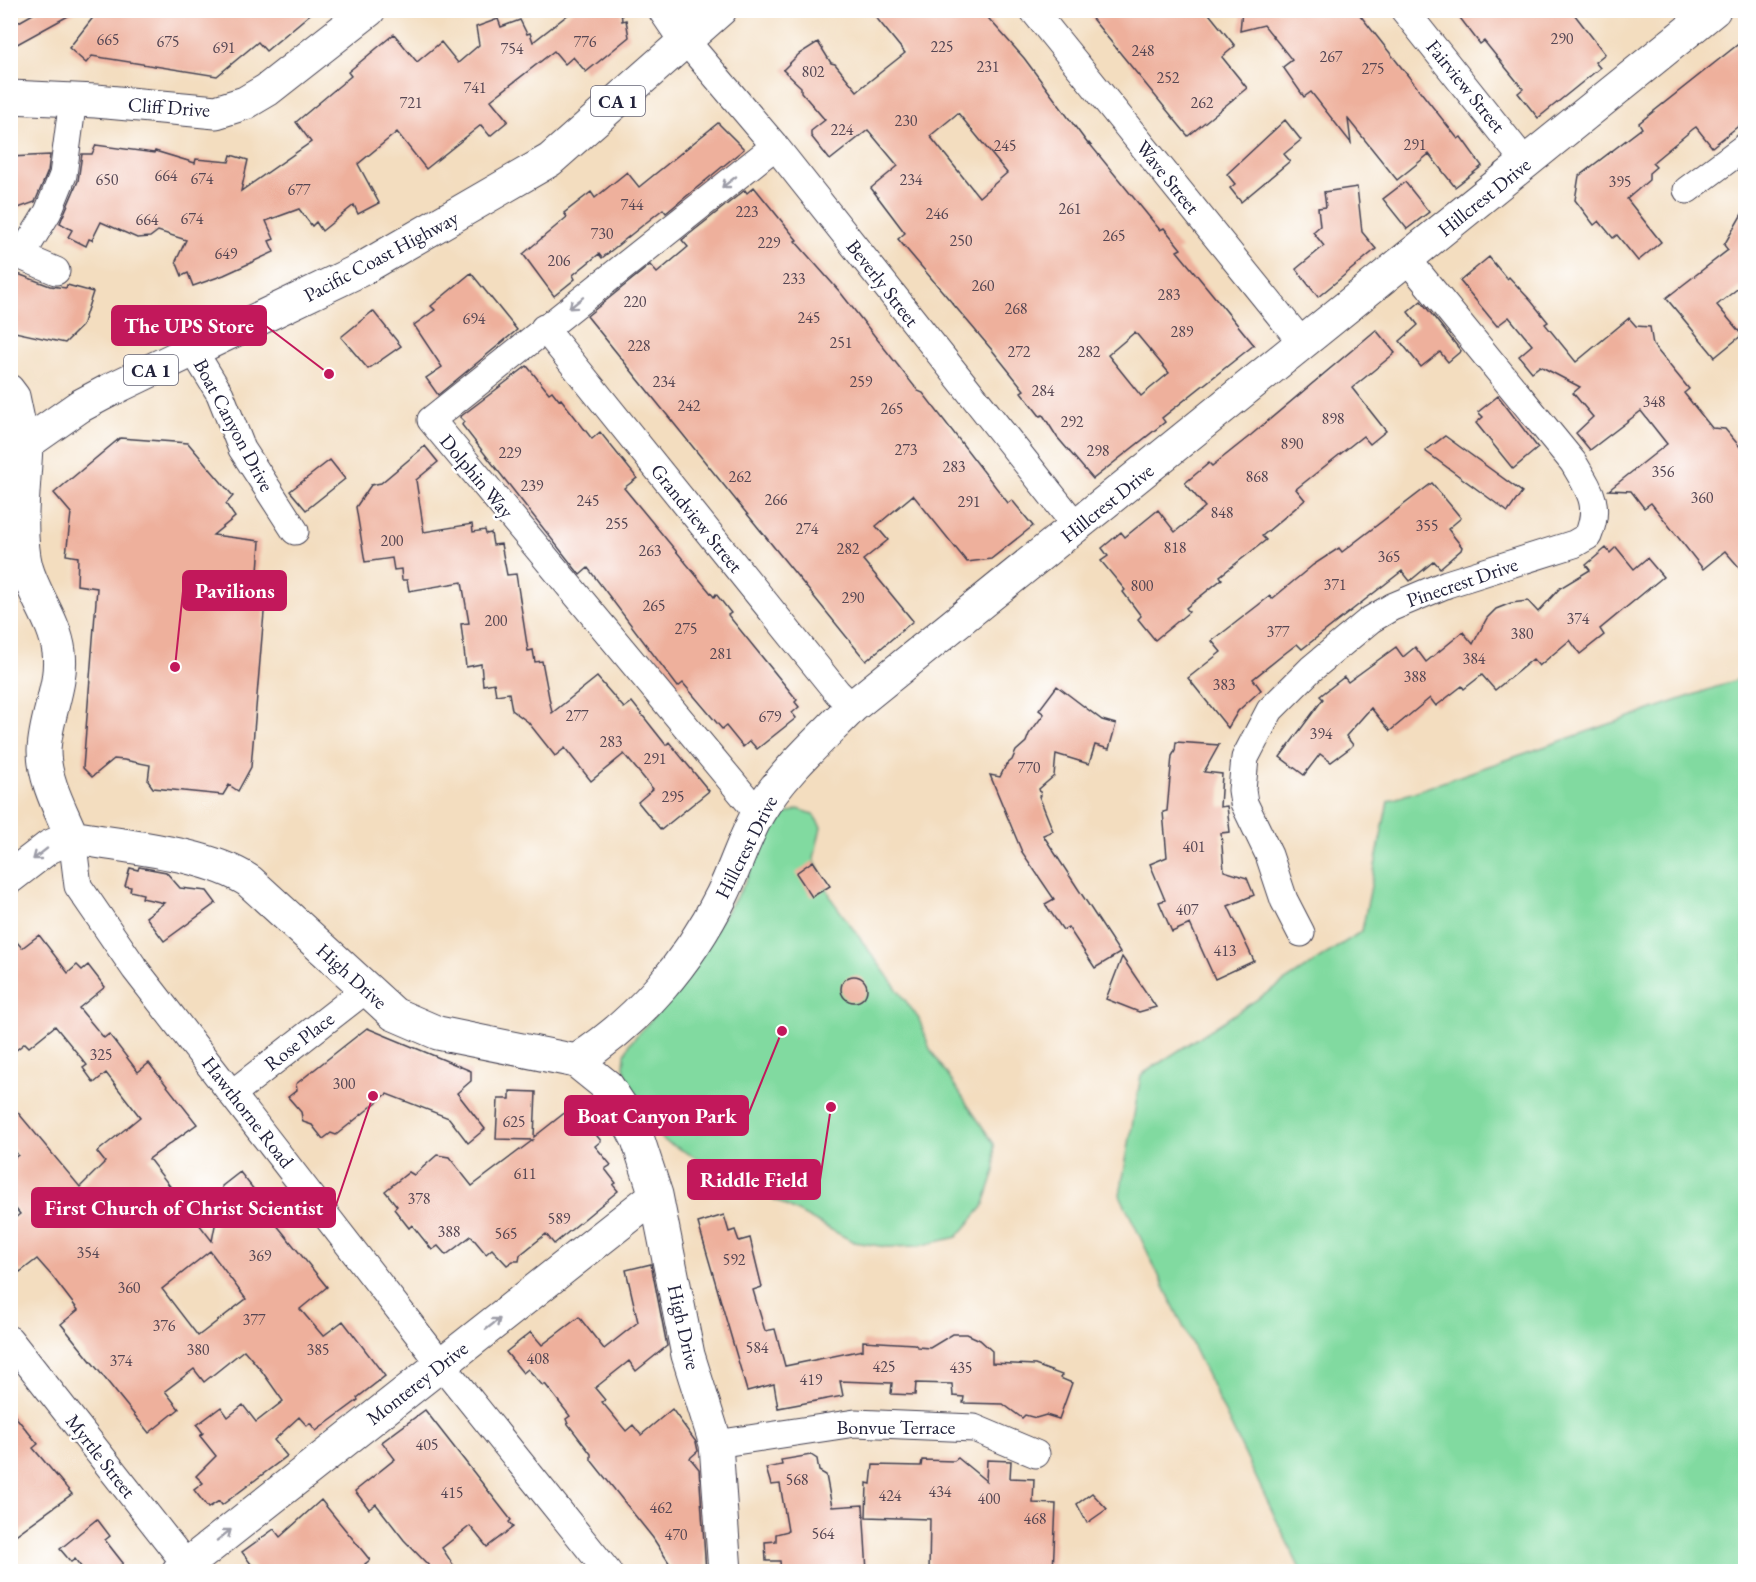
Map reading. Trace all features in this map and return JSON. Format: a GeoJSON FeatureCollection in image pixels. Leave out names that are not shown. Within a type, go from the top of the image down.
{"type":"FeatureCollection","features":[{"type":"Feature","properties":{"kind":"main road","name":"Cliff Drive"},"geometry":{"type":"LineString","coordinates":[[10,97],[73,99],[216,112],[244,103],[267,90],[369,10]]}},
{"type":"Feature","properties":{"kind":"main road"},"geometry":{"type":"LineString","coordinates":[[664,10],[686,41]]}},
{"type":"Feature","properties":{"kind":"main road","name":"Pacific Coast Highway"},"geometry":{"type":"LineString","coordinates":[[18,449],[90,401],[360,270],[550,160],[720,10]]}},
{"type":"Feature","properties":{"kind":"main road","name":"Hillcrest Drive"},"geometry":{"type":"LineString","coordinates":[[576,1061],[600,1046],[640,1011],[682,961],[721,897],[759,813],[784,777],[852,707],[1714,10]]}},
{"type":"Feature","properties":{"kind":"main road"},"geometry":{"type":"LineString","coordinates":[[10,877],[49,847],[72,837],[48,777],[44,751],[48,721],[60,675],[59,650],[26,567],[18,449]]}},
{"type":"Feature","properties":{"kind":"main road","name":"High Drive"},"geometry":{"type":"LineString","coordinates":[[72,837],[209,862],[234,871],[249,881],[365,990],[394,1014],[418,1026],[514,1050],[576,1061],[607,1086],[638,1140],[656,1195],[688,1355],[716,1444],[725,1572]]}},
{"type":"Feature","properties":{"kind":"main road","name":"Monterey Drive"},"geometry":{"type":"LineString","coordinates":[[186,1569],[656,1195]]}},
{"type":"Feature","properties":{"kind":"street","name":"Wave Street"},"geometry":{"type":"LineString","coordinates":[[1033,10],[1303,344]]}},
{"type":"Feature","properties":{"kind":"street","name":"Fairview Street"},"geometry":{"type":"LineString","coordinates":[[1404,10],[1526,163]]}},
{"type":"Feature","properties":{"kind":"street","name":"Beverly Street"},"geometry":{"type":"LineString","coordinates":[[686,41],[775,146],[1077,527]]}},
{"type":"Feature","properties":{"kind":"street"},"geometry":{"type":"LineString","coordinates":[[56,271],[21,256],[48,212],[63,176],[73,99]]}},
{"type":"Feature","properties":{"kind":"street","name":"Dolphin Way"},"geometry":{"type":"LineString","coordinates":[[759,813],[431,420],[775,146]]}},
{"type":"Feature","properties":{"kind":"street"},"geometry":{"type":"LineString","coordinates":[[1687,190],[1746,146]]}},
{"type":"Feature","properties":{"kind":"street","name":"Pinecrest Drive"},"geometry":{"type":"LineString","coordinates":[[1302,933],[1284,900],[1269,855],[1244,803],[1242,774],[1245,758],[1270,710],[1311,669],[1384,611],[1447,584],[1574,544],[1588,536],[1596,514],[1591,496],[1573,462],[1407,259]]}},
{"type":"Feature","properties":{"kind":"street","name":"Grandview Street"},"geometry":{"type":"LineString","coordinates":[[544,328],[837,692],[852,707]]}},
{"type":"Feature","properties":{"kind":"street","name":"Boat Canyon Drive"},"geometry":{"type":"LineString","coordinates":[[193,350],[220,394],[242,449],[295,531]]}},
{"type":"Feature","properties":{"kind":"street"},"geometry":{"type":"LineString","coordinates":[[10,388],[16,396],[18,449]]}},
{"type":"Feature","properties":{"kind":"street","name":"Hawthorne Road"},"geometry":{"type":"LineString","coordinates":[[72,837],[78,886],[135,969],[441,1364],[608,1572]]}},
{"type":"Feature","properties":{"kind":"street","name":"Rose Place"},"geometry":{"type":"LineString","coordinates":[[233,1093],[365,990]]}},
{"type":"Feature","properties":{"kind":"street","name":"Myrtle Street"},"geometry":{"type":"LineString","coordinates":[[10,1340],[186,1569]]}},
{"type":"Feature","properties":{"kind":"street","name":"Bonvue Terrace"},"geometry":{"type":"LineString","coordinates":[[716,1444],[855,1423],[974,1428],[1036,1454]]}},
{"type":"Feature","properties":{"kind":"green space"},"geometry":{"type":"Polygon","coordinates":[[[1745,677],[1745,1571],[1301,1571],[1120,1195],[1141,1075],[1362,931],[1388,801],[1745,677]]]}},
{"type":"Feature","properties":{"kind":"green space"},"geometry":{"type":"Polygon","coordinates":[[[798,809],[813,814],[821,827],[814,858],[832,900],[919,1019],[930,1049],[994,1144],[995,1171],[983,1207],[957,1237],[919,1246],[887,1247],[854,1242],[663,1140],[628,1080],[624,1067],[625,1054],[630,1043],[657,1013],[741,890],[775,819],[798,809]]]}},
{"type":"Feature","properties":{"kind":"building"},"geometry":{"type":"Polygon","coordinates":[[[40,10],[79,10],[10,48],[10,27],[40,10]]]}},
{"type":"Feature","properties":{"kind":"building"},"geometry":{"type":"Polygon","coordinates":[[[99,10],[315,10],[266,51],[258,42],[217,76],[92,56],[86,63],[69,48],[99,10]]]}},
{"type":"Feature","properties":{"kind":"building"},"geometry":{"type":"Polygon","coordinates":[[[574,10],[621,10],[622,21],[626,20],[629,37],[586,72],[573,57],[565,64],[554,51],[491,100],[508,121],[490,136],[481,125],[426,169],[397,132],[358,164],[379,203],[358,214],[354,205],[322,231],[316,222],[312,226],[299,209],[266,221],[274,239],[269,241],[274,252],[224,275],[193,286],[188,273],[182,276],[176,261],[186,240],[158,231],[150,237],[137,238],[101,222],[92,240],[89,239],[86,246],[68,237],[72,230],[60,223],[78,181],[82,154],[92,154],[96,145],[154,153],[155,151],[195,163],[196,159],[229,162],[231,155],[248,160],[241,191],[311,142],[296,122],[351,76],[348,72],[394,34],[417,62],[441,42],[458,63],[479,45],[476,27],[498,19],[501,27],[520,20],[527,34],[530,33],[533,42],[574,10]]]}},
{"type":"Feature","properties":{"kind":"building"},"geometry":{"type":"Polygon","coordinates":[[[870,10],[981,10],[1024,58],[1088,144],[1160,230],[1164,228],[1181,249],[1177,251],[1254,345],[1162,418],[1165,422],[1093,479],[1057,437],[1043,415],[1040,416],[1021,392],[1024,390],[992,350],[898,239],[905,233],[871,188],[898,166],[868,130],[830,160],[811,136],[811,131],[825,120],[801,92],[801,87],[783,70],[799,54],[818,42],[831,63],[835,64],[857,91],[905,53],[870,10]],[[958,113],[930,136],[979,197],[1007,173],[958,113]],[[1135,332],[1108,355],[1141,396],[1169,373],[1135,332]]]}},
{"type":"Feature","properties":{"kind":"building"},"geometry":{"type":"Polygon","coordinates":[[[1085,10],[1206,10],[1235,46],[1222,57],[1247,88],[1188,136],[1085,10]]]}},
{"type":"Feature","properties":{"kind":"building"},"geometry":{"type":"Polygon","coordinates":[[[1242,10],[1356,10],[1458,139],[1461,137],[1482,166],[1455,187],[1429,154],[1397,180],[1348,119],[1351,143],[1311,92],[1304,97],[1283,67],[1292,60],[1264,25],[1240,31],[1242,10]]]}},
{"type":"Feature","properties":{"kind":"building"},"geometry":{"type":"Polygon","coordinates":[[[1454,10],[1571,10],[1605,54],[1595,62],[1600,68],[1538,118],[1518,93],[1523,89],[1484,41],[1480,44],[1454,10]]]}},
{"type":"Feature","properties":{"kind":"building"},"geometry":{"type":"Polygon","coordinates":[[[1746,38],[1746,120],[1712,147],[1696,127],[1652,163],[1656,167],[1649,173],[1649,180],[1627,199],[1661,242],[1638,261],[1617,235],[1613,238],[1599,221],[1594,225],[1575,200],[1579,176],[1642,128],[1639,123],[1746,38]]]}},
{"type":"Feature","properties":{"kind":"building"},"geometry":{"type":"Polygon","coordinates":[[[1285,120],[1301,140],[1284,154],[1290,161],[1241,202],[1230,188],[1235,184],[1227,174],[1285,120]]]}},
{"type":"Feature","properties":{"kind":"building"},"geometry":{"type":"Polygon","coordinates":[[[718,123],[744,149],[666,213],[663,209],[602,258],[599,254],[573,275],[575,279],[554,296],[523,254],[567,217],[564,213],[591,192],[595,198],[627,172],[639,187],[718,123]]]}},
{"type":"Feature","properties":{"kind":"building"},"geometry":{"type":"Polygon","coordinates":[[[50,155],[48,171],[35,202],[10,211],[10,157],[50,155]]]}},
{"type":"Feature","properties":{"kind":"building"},"geometry":{"type":"Polygon","coordinates":[[[1405,182],[1429,212],[1407,229],[1383,199],[1405,182]]]}},
{"type":"Feature","properties":{"kind":"building"},"geometry":{"type":"Polygon","coordinates":[[[754,187],[797,240],[795,241],[840,292],[918,391],[923,393],[1008,503],[1012,500],[1033,526],[991,559],[967,562],[913,495],[876,526],[888,540],[863,560],[913,621],[866,661],[587,316],[650,265],[657,273],[688,247],[682,240],[745,190],[747,193],[754,187]]]}},
{"type":"Feature","properties":{"kind":"building"},"geometry":{"type":"Polygon","coordinates":[[[1357,187],[1362,232],[1376,249],[1318,297],[1296,269],[1324,246],[1313,232],[1320,226],[1318,208],[1326,207],[1324,192],[1357,187]]]}},
{"type":"Feature","properties":{"kind":"building"},"geometry":{"type":"Polygon","coordinates":[[[1746,207],[1746,282],[1717,305],[1742,335],[1715,357],[1666,298],[1728,250],[1724,245],[1746,207]]]}},
{"type":"Feature","properties":{"kind":"building"},"geometry":{"type":"Polygon","coordinates":[[[1489,257],[1507,279],[1509,277],[1531,301],[1548,322],[1545,324],[1576,362],[1629,318],[1636,326],[1650,327],[1653,345],[1689,389],[1684,393],[1712,428],[1725,429],[1746,454],[1746,575],[1725,551],[1703,569],[1651,503],[1644,508],[1631,491],[1609,490],[1667,444],[1641,411],[1590,450],[1576,433],[1593,417],[1573,393],[1580,387],[1540,366],[1532,372],[1519,356],[1532,345],[1509,317],[1497,326],[1460,281],[1489,257]]]}},
{"type":"Feature","properties":{"kind":"building"},"geometry":{"type":"Polygon","coordinates":[[[10,271],[50,286],[66,288],[67,285],[93,292],[82,326],[65,343],[10,331],[10,271]]]}},
{"type":"Feature","properties":{"kind":"building"},"geometry":{"type":"Polygon","coordinates":[[[471,273],[517,330],[438,395],[426,378],[442,367],[414,325],[435,310],[431,306],[471,273]]]}},
{"type":"Feature","properties":{"kind":"building"},"geometry":{"type":"Polygon","coordinates":[[[1421,301],[1461,351],[1448,362],[1440,352],[1421,367],[1400,341],[1418,325],[1408,312],[1421,301]]]}},
{"type":"Feature","properties":{"kind":"building"},"geometry":{"type":"Polygon","coordinates":[[[373,311],[401,346],[368,369],[341,337],[373,311]]]}},
{"type":"Feature","properties":{"kind":"building"},"geometry":{"type":"Polygon","coordinates":[[[1376,330],[1395,353],[1352,388],[1386,431],[1370,444],[1363,436],[1296,489],[1305,500],[1262,536],[1266,540],[1220,576],[1222,579],[1186,608],[1189,612],[1155,640],[1138,619],[1141,616],[1123,592],[1125,590],[1101,561],[1108,556],[1102,548],[1121,532],[1125,537],[1158,510],[1175,532],[1205,507],[1185,483],[1209,463],[1212,466],[1251,435],[1376,330]]]}},
{"type":"Feature","properties":{"kind":"building"},"geometry":{"type":"Polygon","coordinates":[[[527,366],[549,393],[552,391],[559,400],[561,399],[592,439],[600,432],[637,478],[624,488],[714,597],[716,594],[731,613],[728,615],[797,700],[795,702],[799,707],[792,713],[796,718],[757,749],[750,741],[743,747],[726,726],[722,729],[683,683],[678,687],[588,568],[580,575],[462,425],[464,421],[460,417],[527,366]]]}},
{"type":"Feature","properties":{"kind":"building"},"geometry":{"type":"Polygon","coordinates":[[[1498,396],[1538,448],[1513,469],[1476,423],[1483,417],[1478,412],[1498,396]]]}},
{"type":"Feature","properties":{"kind":"building"},"geometry":{"type":"Polygon","coordinates":[[[1445,436],[1522,492],[1508,512],[1425,451],[1445,436]]]}},
{"type":"Feature","properties":{"kind":"building"},"geometry":{"type":"Polygon","coordinates":[[[120,438],[188,443],[233,496],[226,504],[235,517],[213,535],[260,541],[257,588],[266,589],[251,767],[238,791],[229,785],[223,795],[153,788],[148,781],[150,765],[124,760],[114,759],[92,777],[83,768],[97,588],[77,585],[78,557],[66,555],[71,513],[54,493],[120,438]]]}},
{"type":"Feature","properties":{"kind":"building"},"geometry":{"type":"Polygon","coordinates":[[[425,446],[438,462],[416,480],[424,532],[472,524],[473,532],[485,530],[486,534],[491,533],[493,545],[501,544],[507,575],[516,574],[528,651],[533,650],[535,662],[542,661],[552,713],[597,677],[624,708],[632,702],[666,745],[669,742],[709,791],[661,830],[638,802],[653,789],[624,754],[591,781],[565,748],[555,756],[528,722],[512,710],[509,693],[496,695],[494,683],[483,685],[481,664],[466,667],[461,624],[469,623],[462,582],[409,591],[407,580],[402,580],[401,569],[394,570],[392,558],[365,562],[356,507],[371,485],[381,483],[425,446]]]}},
{"type":"Feature","properties":{"kind":"building"},"geometry":{"type":"Polygon","coordinates":[[[330,460],[345,479],[306,510],[290,491],[330,460]]]}},
{"type":"Feature","properties":{"kind":"building"},"geometry":{"type":"Polygon","coordinates":[[[1432,483],[1461,518],[1448,529],[1462,547],[1461,550],[1440,568],[1434,561],[1410,581],[1402,571],[1302,649],[1297,644],[1253,679],[1261,690],[1238,711],[1228,728],[1188,678],[1221,652],[1212,641],[1270,596],[1272,599],[1313,565],[1339,548],[1342,552],[1432,483]]]}},
{"type":"Feature","properties":{"kind":"building"},"geometry":{"type":"Polygon","coordinates":[[[1616,547],[1634,569],[1647,558],[1663,577],[1600,629],[1604,635],[1580,654],[1570,640],[1539,666],[1533,659],[1495,690],[1482,675],[1464,689],[1462,686],[1436,706],[1430,698],[1390,731],[1371,708],[1346,736],[1353,745],[1350,748],[1331,762],[1320,754],[1304,775],[1280,757],[1323,699],[1320,696],[1344,677],[1348,682],[1396,647],[1403,657],[1415,647],[1426,662],[1463,632],[1473,644],[1487,618],[1496,609],[1511,603],[1528,601],[1538,612],[1560,588],[1590,570],[1586,565],[1606,548],[1610,553],[1616,547]]]}},
{"type":"Feature","properties":{"kind":"building"},"geometry":{"type":"Polygon","coordinates":[[[1057,686],[1102,720],[1116,724],[1109,749],[1095,745],[1089,764],[1056,754],[1054,776],[1039,789],[1041,795],[1039,796],[1053,831],[1043,835],[1120,953],[1095,968],[1068,927],[1063,930],[1045,904],[1054,899],[1022,852],[990,775],[1000,777],[1006,765],[1026,742],[1029,734],[1044,714],[1039,710],[1057,686]]]}},
{"type":"Feature","properties":{"kind":"building"},"geometry":{"type":"Polygon","coordinates":[[[1176,742],[1219,745],[1204,772],[1222,774],[1220,807],[1227,806],[1230,832],[1221,833],[1224,871],[1247,878],[1254,895],[1228,906],[1254,961],[1215,979],[1190,924],[1172,932],[1159,902],[1165,900],[1150,864],[1167,857],[1163,812],[1167,811],[1172,756],[1176,742]]]}},
{"type":"Feature","properties":{"kind":"building"},"geometry":{"type":"Polygon","coordinates":[[[813,861],[830,886],[812,897],[796,873],[813,861]]]}},
{"type":"Feature","properties":{"kind":"building"},"geometry":{"type":"Polygon","coordinates":[[[139,867],[166,872],[180,888],[207,891],[216,903],[164,941],[146,917],[164,903],[142,898],[143,894],[130,891],[131,887],[125,886],[130,868],[138,870],[139,867]]]}},
{"type":"Feature","properties":{"kind":"building"},"geometry":{"type":"Polygon","coordinates":[[[10,934],[22,948],[39,935],[68,973],[77,965],[82,970],[88,965],[105,987],[79,1008],[104,1038],[109,1034],[138,1072],[149,1063],[197,1124],[149,1159],[212,1241],[219,1205],[224,1200],[222,1186],[240,1172],[266,1205],[263,1208],[327,1287],[300,1309],[323,1336],[343,1321],[385,1376],[357,1398],[358,1400],[316,1431],[310,1423],[307,1426],[299,1417],[274,1440],[287,1456],[222,1505],[219,1501],[208,1508],[194,1490],[203,1483],[196,1476],[216,1456],[200,1436],[203,1433],[197,1425],[221,1407],[228,1417],[243,1405],[256,1422],[283,1401],[244,1350],[204,1382],[194,1369],[165,1391],[179,1409],[149,1433],[61,1324],[78,1310],[52,1276],[37,1259],[20,1272],[10,1260],[10,1222],[20,1214],[10,1202],[10,1161],[18,1155],[10,1145],[10,1103],[80,1187],[105,1162],[97,1152],[140,1117],[106,1073],[94,1083],[83,1068],[87,1065],[55,1026],[29,1047],[25,1043],[10,1055],[10,934]],[[210,1251],[162,1289],[198,1336],[246,1299],[210,1251]]]}},
{"type":"Feature","properties":{"kind":"building"},"geometry":{"type":"Polygon","coordinates":[[[1122,957],[1156,1007],[1139,1012],[1106,999],[1122,957]]]}},
{"type":"Feature","properties":{"kind":"building"},"geometry":{"type":"Polygon","coordinates":[[[854,976],[863,980],[867,989],[863,998],[854,1002],[845,998],[841,989],[845,980],[854,976]]]}},
{"type":"Feature","properties":{"kind":"building"},"geometry":{"type":"Polygon","coordinates":[[[367,1028],[471,1071],[471,1081],[457,1093],[485,1129],[468,1143],[449,1118],[387,1094],[336,1135],[331,1133],[323,1139],[312,1125],[303,1122],[301,1112],[288,1097],[297,1090],[296,1084],[367,1028]]]}},
{"type":"Feature","properties":{"kind":"building"},"geometry":{"type":"Polygon","coordinates":[[[510,1091],[536,1092],[534,1137],[567,1111],[569,1113],[575,1108],[601,1141],[595,1146],[611,1165],[605,1169],[616,1183],[613,1185],[618,1191],[554,1244],[546,1234],[520,1255],[519,1261],[513,1261],[507,1265],[492,1249],[486,1254],[471,1236],[446,1255],[438,1246],[432,1250],[412,1225],[409,1228],[394,1209],[397,1206],[385,1191],[409,1172],[414,1175],[437,1155],[449,1157],[472,1186],[533,1140],[496,1139],[498,1099],[510,1099],[510,1091]]]}},
{"type":"Feature","properties":{"kind":"building"},"geometry":{"type":"Polygon","coordinates":[[[724,1215],[729,1232],[735,1230],[739,1241],[750,1238],[762,1287],[753,1290],[765,1331],[775,1329],[785,1366],[863,1350],[863,1341],[914,1344],[918,1347],[930,1348],[953,1334],[967,1334],[980,1340],[992,1351],[992,1363],[1035,1365],[1062,1375],[1060,1378],[1072,1383],[1059,1419],[1046,1415],[1036,1418],[1025,1415],[1022,1418],[1003,1404],[963,1403],[964,1397],[953,1396],[952,1384],[916,1383],[915,1395],[891,1394],[892,1383],[840,1381],[843,1396],[778,1408],[774,1384],[747,1391],[698,1223],[724,1215]]]}},
{"type":"Feature","properties":{"kind":"building"},"geometry":{"type":"Polygon","coordinates":[[[651,1264],[667,1346],[636,1371],[629,1361],[595,1388],[605,1400],[602,1402],[626,1431],[633,1425],[641,1435],[672,1409],[696,1442],[698,1451],[690,1458],[699,1469],[706,1572],[675,1572],[653,1538],[591,1460],[591,1454],[568,1424],[566,1419],[570,1416],[545,1384],[543,1386],[528,1369],[523,1373],[506,1352],[531,1332],[542,1345],[579,1317],[604,1349],[638,1322],[626,1270],[651,1264]]]}},
{"type":"Feature","properties":{"kind":"building"},"geometry":{"type":"Polygon","coordinates":[[[10,1410],[38,1444],[33,1448],[72,1494],[10,1539],[10,1410]]]}},
{"type":"Feature","properties":{"kind":"building"},"geometry":{"type":"Polygon","coordinates":[[[425,1410],[511,1520],[509,1522],[513,1527],[487,1547],[470,1526],[442,1548],[458,1572],[435,1572],[404,1540],[376,1504],[369,1509],[355,1491],[395,1459],[382,1442],[425,1410]]]}},
{"type":"Feature","properties":{"kind":"building"},"geometry":{"type":"Polygon","coordinates":[[[811,1455],[817,1459],[819,1471],[826,1475],[832,1507],[863,1505],[867,1572],[781,1572],[780,1561],[766,1561],[765,1542],[776,1541],[776,1534],[788,1531],[780,1484],[771,1485],[766,1468],[782,1465],[781,1460],[811,1455]]]}},
{"type":"Feature","properties":{"kind":"building"},"geometry":{"type":"Polygon","coordinates":[[[958,1458],[986,1481],[987,1460],[1011,1461],[1010,1478],[1034,1479],[1033,1503],[1056,1504],[1053,1572],[929,1572],[930,1519],[866,1517],[867,1483],[871,1484],[873,1465],[921,1466],[922,1460],[954,1461],[958,1458]]]}},
{"type":"Feature","properties":{"kind":"building"},"geometry":{"type":"Polygon","coordinates":[[[1092,1493],[1107,1509],[1087,1523],[1077,1504],[1092,1493]]]}},
{"type":"Feature","properties":{"kind":"building"},"geometry":{"type":"Polygon","coordinates":[[[321,1500],[370,1560],[365,1564],[371,1572],[257,1572],[242,1552],[274,1529],[280,1537],[321,1500]]]}},
{"type":"Feature","properties":{"kind":"building"},"geometry":{"type":"Polygon","coordinates":[[[97,1519],[110,1536],[105,1540],[123,1563],[112,1572],[85,1572],[75,1559],[71,1562],[60,1549],[97,1519]]]}},
{"type":"Feature","properties":{"kind":"place","name":"The UPS Store"},"geometry":{"type":"Point","coordinates":[329,374]}},
{"type":"Feature","properties":{"kind":"place","name":"Pavilions"},"geometry":{"type":"Point","coordinates":[175,667]}},
{"type":"Feature","properties":{"kind":"place","name":"Boat Canyon Park"},"geometry":{"type":"Point","coordinates":[782,1031]}},
{"type":"Feature","properties":{"kind":"place","name":"First Church of Christ Scientist"},"geometry":{"type":"Point","coordinates":[373,1096]}},
{"type":"Feature","properties":{"kind":"place","name":"Riddle Field"},"geometry":{"type":"Point","coordinates":[831,1107]}}]}
